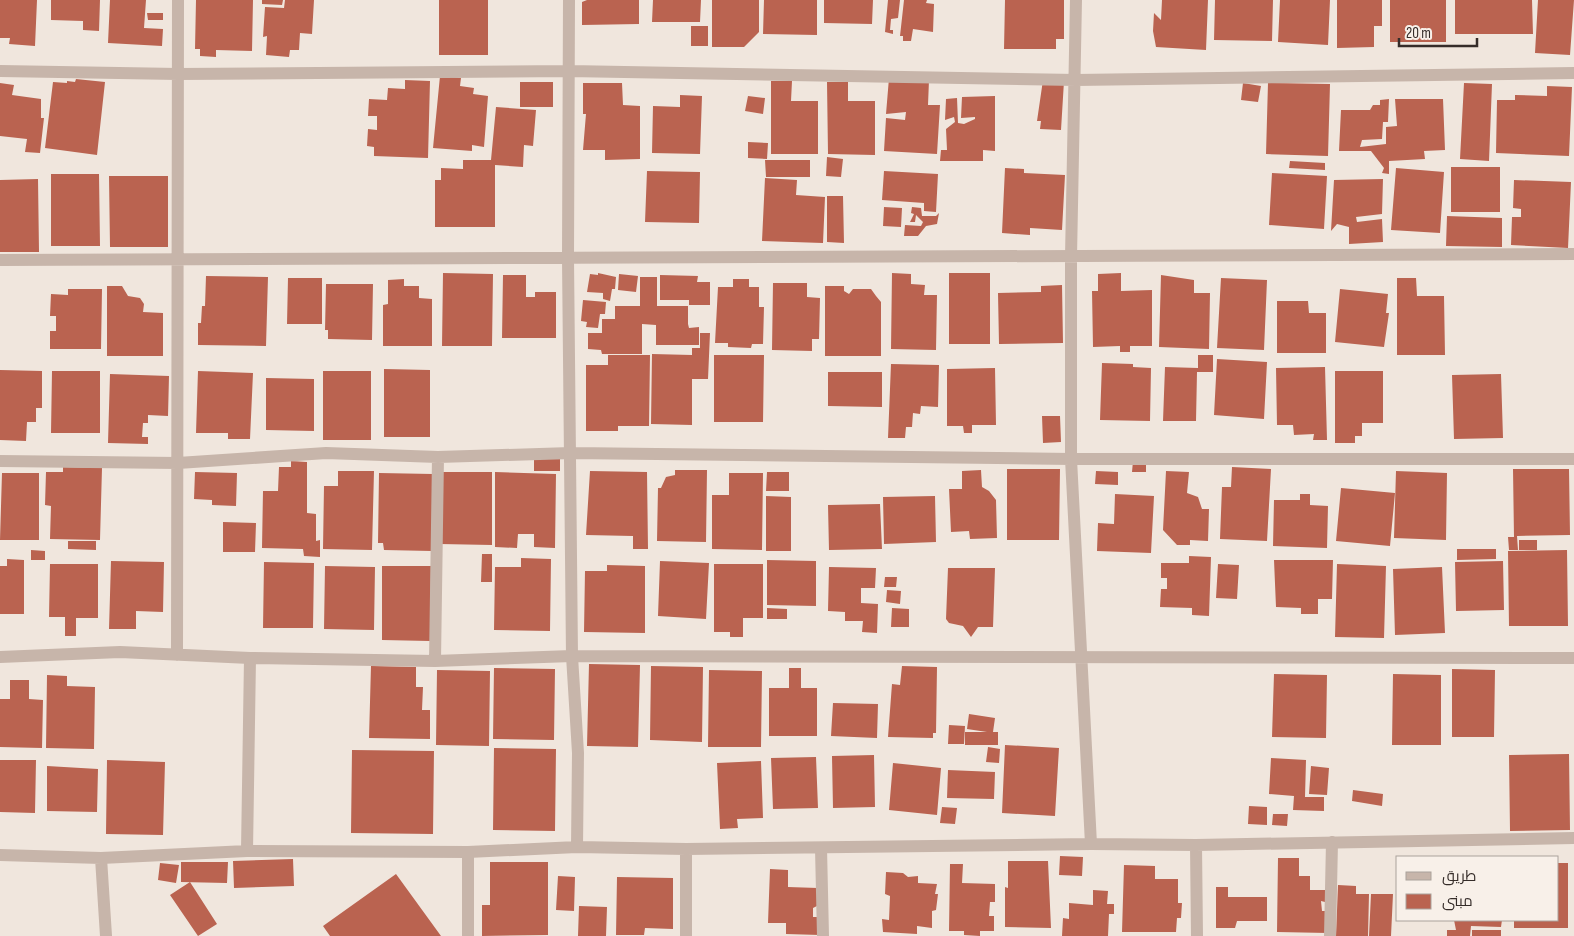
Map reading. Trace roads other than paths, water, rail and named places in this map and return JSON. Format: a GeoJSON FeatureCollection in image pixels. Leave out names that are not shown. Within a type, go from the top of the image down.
{"type":"FeatureCollection","features":[{"type":"Feature","properties":{"kind":"street"},"geometry":{"type":"LineString","coordinates":[[177,655],[176,260],[178,0]]}},
{"type":"Feature","properties":{"kind":"street"},"geometry":{"type":"LineString","coordinates":[[569,0],[568,259],[572,453],[572,656],[578,753],[577,846]]}},
{"type":"Feature","properties":{"kind":"street"},"geometry":{"type":"LineString","coordinates":[[1076,0],[1076,80],[1071,257],[1071,458],[1090,844]]}},
{"type":"Feature","properties":{"kind":"street"},"geometry":{"type":"LineString","coordinates":[[0,71],[178,74],[569,71],[1076,80],[1574,73]]}},
{"type":"Feature","properties":{"kind":"street"},"geometry":{"type":"LineString","coordinates":[[0,260],[1574,254]]}},
{"type":"Feature","properties":{"kind":"street"},"geometry":{"type":"LineString","coordinates":[[0,461],[178,463],[326,453],[438,457],[572,453],[1071,458],[1574,459]]}},
{"type":"Feature","properties":{"kind":"street"},"geometry":{"type":"LineString","coordinates":[[435,661],[438,457]]}},
{"type":"Feature","properties":{"kind":"street"},"geometry":{"type":"LineString","coordinates":[[0,657],[120,652],[250,658],[435,661],[572,656],[1574,658]]}},
{"type":"Feature","properties":{"kind":"street"},"geometry":{"type":"LineString","coordinates":[[247,851],[250,658]]}},
{"type":"Feature","properties":{"kind":"street"},"geometry":{"type":"LineString","coordinates":[[0,855],[102,858],[247,851],[468,852],[577,846],[686,849],[1090,844],[1196,845],[1574,838]]}},
{"type":"Feature","properties":{"kind":"street"},"geometry":{"type":"LineString","coordinates":[[1330,936],[1332,842]]}},
{"type":"Feature","properties":{"kind":"street"},"geometry":{"type":"LineString","coordinates":[[1196,845],[1197,936]]}},
{"type":"Feature","properties":{"kind":"street"},"geometry":{"type":"LineString","coordinates":[[821,848],[823,936]]}},
{"type":"Feature","properties":{"kind":"street"},"geometry":{"type":"LineString","coordinates":[[686,849],[686,936]]}},
{"type":"Feature","properties":{"kind":"street"},"geometry":{"type":"LineString","coordinates":[[468,852],[468,936]]}},
{"type":"Feature","properties":{"kind":"street"},"geometry":{"type":"LineString","coordinates":[[102,858],[106,936]]}}]}
